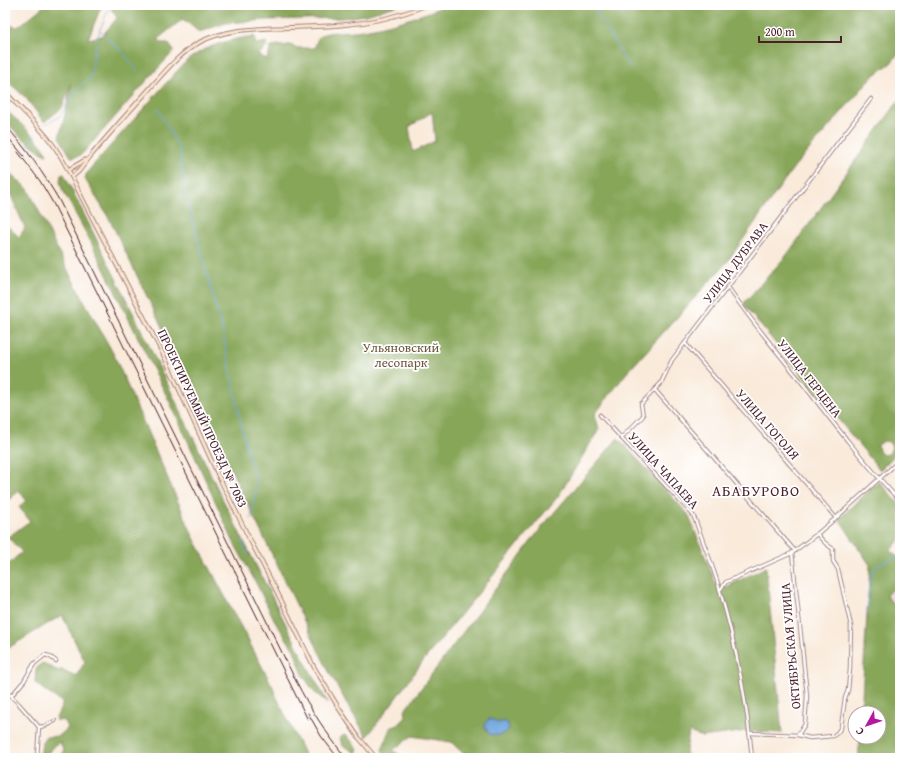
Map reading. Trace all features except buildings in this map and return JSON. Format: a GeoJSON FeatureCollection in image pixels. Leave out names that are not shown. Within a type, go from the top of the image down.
{"type":"FeatureCollection","features":[{"type":"Feature","properties":{"kind":"main road"},"geometry":{"type":"LineString","coordinates":[[72,177],[79,172],[89,158],[175,62],[186,52],[210,38],[242,30],[361,23],[404,13],[427,5]]}},
{"type":"Feature","properties":{"kind":"main road","name":"ПРОЕКТИРУЕМЫЙ ПРОЕЗД № 7083"},"geometry":{"type":"LineString","coordinates":[[5,92],[42,131],[72,177],[165,358],[240,521],[314,667],[359,738],[376,758]]}},
{"type":"Feature","properties":{"kind":"main road"},"geometry":{"type":"LineString","coordinates":[[68,170],[89,158]]}},
{"type":"Feature","properties":{"kind":"street","name":"УЛИЦА ДУБРАВА"},"geometry":{"type":"LineString","coordinates":[[621,438],[643,416],[641,404],[661,384],[672,360],[871,99]]}},
{"type":"Feature","properties":{"kind":"street","name":"УЛИЦА ГЕРЦЕНА"},"geometry":{"type":"LineString","coordinates":[[728,287],[858,454],[900,501]]}},
{"type":"Feature","properties":{"kind":"street","name":"УЛИЦА ГОГОЛЯ"},"geometry":{"type":"LineString","coordinates":[[685,343],[836,518]]}},
{"type":"Feature","properties":{"kind":"street"},"geometry":{"type":"LineString","coordinates":[[655,390],[793,552]]}},
{"type":"Feature","properties":{"kind":"street","name":"УЛИЦА ЧАПАЕВА"},"geometry":{"type":"LineString","coordinates":[[600,415],[693,515],[720,590],[735,649],[747,710],[752,757]]}},
{"type":"Feature","properties":{"kind":"street"},"geometry":{"type":"LineString","coordinates":[[720,590],[726,582],[793,552],[836,518],[900,460]]}},
{"type":"Feature","properties":{"kind":"street"},"geometry":{"type":"LineString","coordinates":[[749,732],[798,735],[810,738],[833,736],[841,727],[845,698],[848,690],[851,626],[838,569],[833,561],[833,549],[817,534]]}},
{"type":"Feature","properties":{"kind":"street","name":"ОКТЯБРЬСКАЯ УЛИЦА"},"geometry":{"type":"LineString","coordinates":[[793,552],[807,696],[805,724],[798,735]]}},
{"type":"Feature","properties":{"kind":"street"},"geometry":{"type":"LineString","coordinates":[[5,695],[12,695],[20,687],[34,664],[45,655],[56,661]]}},
{"type":"Feature","properties":{"kind":"street"},"geometry":{"type":"LineString","coordinates":[[12,695],[39,727],[37,758]]}},
{"type":"Feature","properties":{"kind":"street"},"geometry":{"type":"LineString","coordinates":[[39,727],[55,721]]}},
{"type":"Feature","properties":{"kind":"street"},"geometry":{"type":"LineString","coordinates":[[752,757],[768,758]]}},
{"type":"Feature","properties":{"kind":"shaded area"},"geometry":{"type":"Polygon","coordinates":[[[900,587],[900,609],[889,596],[900,587]]]}},
{"type":"Feature","properties":{"kind":"green space"},"geometry":{"type":"Polygon","coordinates":[[[45,5],[103,5],[88,39],[102,36],[117,18],[109,5],[399,5],[366,15],[342,18],[265,20],[226,23],[199,32],[183,19],[160,37],[159,40],[162,43],[168,43],[174,51],[81,155],[71,157],[59,137],[71,84],[62,108],[44,122],[26,98],[5,79],[5,32],[8,33],[11,30],[8,25],[18,27],[45,5]]]}},
{"type":"Feature","properties":{"kind":"green space","name":"Ульяновский лесопарк"},"geometry":{"type":"Polygon","coordinates":[[[447,5],[900,5],[900,51],[891,63],[872,77],[794,167],[727,262],[625,375],[595,414],[599,429],[559,495],[427,656],[367,737],[328,670],[110,220],[85,179],[89,170],[177,71],[188,60],[203,50],[228,41],[254,36],[256,38],[255,43],[258,44],[266,42],[267,44],[264,50],[259,53],[259,56],[267,59],[270,48],[277,45],[289,45],[298,48],[315,48],[316,42],[320,36],[325,34],[379,27],[402,21],[447,5]],[[432,112],[409,127],[413,152],[435,141],[432,112]]]}},
{"type":"Feature","properties":{"kind":"green space"},"geometry":{"type":"Polygon","coordinates":[[[900,99],[900,450],[880,470],[743,304],[786,256],[900,99]],[[884,441],[878,445],[879,451],[883,455],[889,454],[892,447],[889,442],[884,441]]]}},
{"type":"Feature","properties":{"kind":"green space"},"geometry":{"type":"Polygon","coordinates":[[[5,109],[41,144],[47,155],[21,137],[5,121],[5,109]]]}},
{"type":"Feature","properties":{"kind":"green space"},"geometry":{"type":"Polygon","coordinates":[[[9,172],[28,189],[70,275],[114,355],[193,536],[275,691],[306,758],[40,758],[42,743],[45,737],[59,736],[68,728],[65,721],[55,720],[63,703],[35,683],[36,669],[42,663],[59,671],[62,669],[76,676],[85,662],[62,615],[5,650],[5,567],[22,552],[8,537],[30,521],[19,507],[26,500],[19,491],[5,503],[5,224],[19,237],[25,228],[9,191],[5,187],[5,180],[9,172]],[[59,742],[46,755],[49,757],[61,756],[63,751],[59,742]]]}},
{"type":"Feature","properties":{"kind":"green space"},"geometry":{"type":"Polygon","coordinates":[[[64,174],[227,508],[303,658],[328,703],[314,692],[303,675],[294,650],[276,623],[234,543],[177,417],[91,242],[62,189],[60,181],[61,175],[64,174]]]}},
{"type":"Feature","properties":{"kind":"green space"},"geometry":{"type":"Polygon","coordinates":[[[618,438],[688,514],[716,584],[726,587],[766,567],[782,733],[747,731],[702,737],[689,732],[685,758],[571,758],[560,751],[552,758],[468,758],[451,742],[412,736],[393,750],[403,758],[387,758],[382,750],[390,728],[398,725],[406,717],[405,710],[541,528],[618,438]]]}},
{"type":"Feature","properties":{"kind":"green space"},"geometry":{"type":"Polygon","coordinates":[[[879,481],[900,505],[900,539],[891,550],[900,559],[900,584],[886,595],[900,612],[900,758],[858,758],[859,745],[887,745],[887,705],[861,705],[870,565],[839,519],[879,481]]]}},
{"type":"Feature","properties":{"kind":"green space"},"geometry":{"type":"Polygon","coordinates":[[[344,735],[348,737],[358,749],[356,753],[342,745],[340,738],[344,735]]]}},
{"type":"Feature","properties":{"kind":"water"},"geometry":{"type":"Polygon","coordinates":[[[489,719],[498,723],[505,721],[508,724],[509,729],[500,735],[489,734],[485,727],[486,722],[489,719]]]}},
{"type":"Feature","properties":{"kind":"waterway"},"geometry":{"type":"LineString","coordinates":[[46,124],[59,117],[78,89],[91,76],[96,41],[111,5]]}},
{"type":"Feature","properties":{"kind":"waterway"},"geometry":{"type":"LineString","coordinates":[[592,5],[630,68]]}},
{"type":"Feature","properties":{"kind":"waterway"},"geometry":{"type":"LineString","coordinates":[[100,30],[122,51],[138,72]]}},
{"type":"Feature","properties":{"kind":"waterway"},"geometry":{"type":"LineString","coordinates":[[157,108],[179,148],[188,203],[223,333],[248,454],[257,481],[251,519]]}},
{"type":"Feature","properties":{"kind":"waterway"},"geometry":{"type":"LineString","coordinates":[[28,147],[35,135]]}},
{"type":"Feature","properties":{"kind":"waterway"},"geometry":{"type":"LineString","coordinates":[[242,540],[248,555]]}},
{"type":"Feature","properties":{"kind":"waterway"},"geometry":{"type":"LineString","coordinates":[[867,612],[869,581],[876,566],[897,556]]}},
{"type":"Feature","properties":{"kind":"railway"},"geometry":{"type":"LineString","coordinates":[[5,125],[34,161],[59,200],[296,681],[319,721],[346,758]]}},
{"type":"Feature","properties":{"kind":"railway"},"geometry":{"type":"LineString","coordinates":[[5,134],[24,156]]}},
{"type":"Feature","properties":{"kind":"railway"},"geometry":{"type":"LineString","coordinates":[[18,152],[40,181],[53,203],[308,720]]}},
{"type":"Feature","properties":{"kind":"railway"},"geometry":{"type":"LineString","coordinates":[[308,713],[321,736],[338,758]]}},
{"type":"Feature","properties":{"kind":"district","name":"АБАБУРОВО"},"geometry":{"type":"Point","coordinates":[756,491]}}]}
